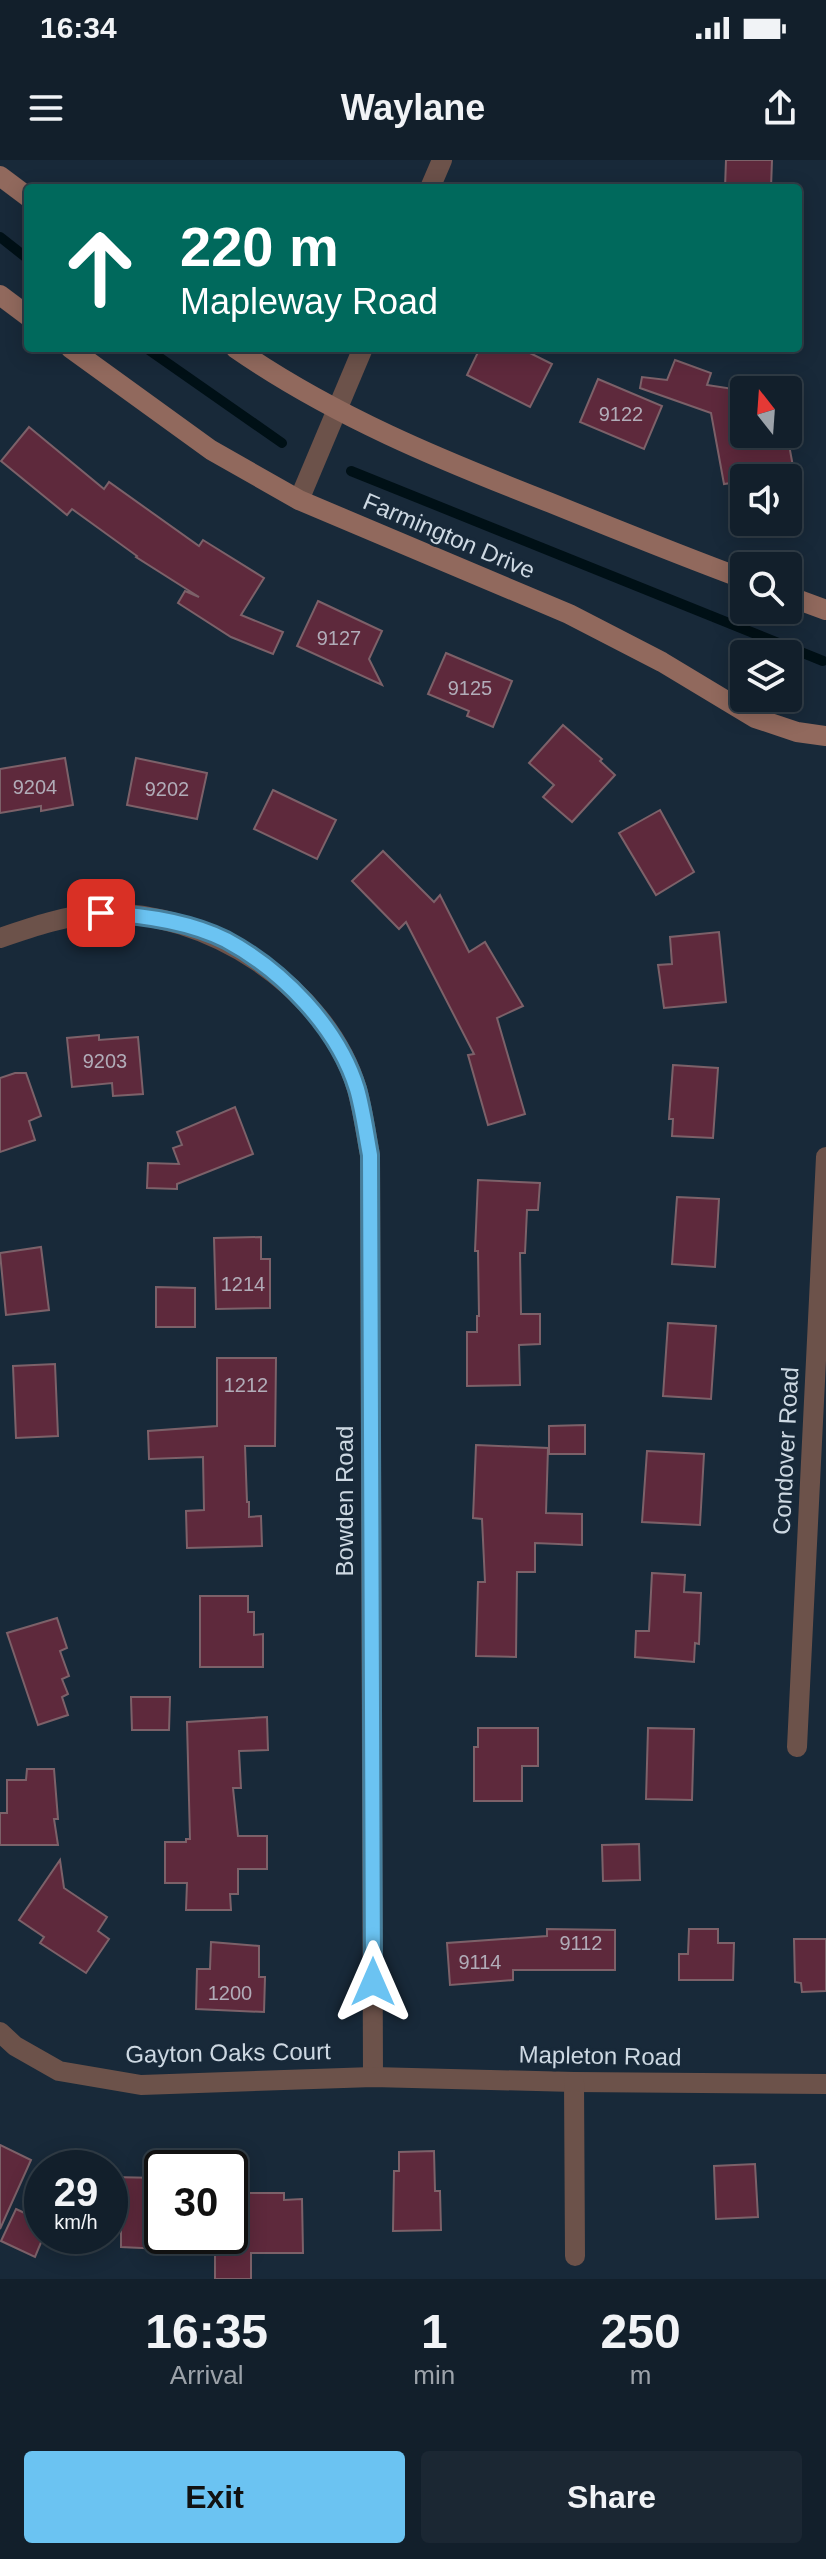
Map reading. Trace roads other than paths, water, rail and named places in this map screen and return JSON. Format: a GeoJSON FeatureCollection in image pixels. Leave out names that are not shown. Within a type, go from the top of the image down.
{"type":"FeatureCollection","features":[{"type":"Feature","properties":{"kind":"street"},"geometry":{"type":"LineString","coordinates":[[432,184],[442,160]]}},
{"type":"Feature","properties":{"kind":"street"},"geometry":{"type":"LineString","coordinates":[[0,176],[24,194]]}},
{"type":"Feature","properties":{"kind":"street"},"geometry":{"type":"LineString","coordinates":[[0,295],[24,313]]}},
{"type":"Feature","properties":{"kind":"street","name":"Farmington Drive"},"geometry":{"type":"LineString","coordinates":[[76,352],[211,450],[299,500],[569,614],[662,662],[755,718],[797,732],[826,736]]}},
{"type":"Feature","properties":{"kind":"street"},"geometry":{"type":"LineString","coordinates":[[241,352],[336,411],[436,458],[730,574]]}},
{"type":"Feature","properties":{"kind":"street"},"geometry":{"type":"LineString","coordinates":[[299,500],[361,352]]}},
{"type":"Feature","properties":{"kind":"street"},"geometry":{"type":"LineString","coordinates":[[802,601],[826,610]]}},
{"type":"Feature","properties":{"kind":"street","name":"Bowden Road"},"geometry":{"type":"LineString","coordinates":[[0,938],[77,916],[127,914],[189,927],[224,939],[259,961],[298,996],[333,1041],[357,1090],[370,1155],[373,2077]]}},
{"type":"Feature","properties":{"kind":"street","name":"Condover Road"},"geometry":{"type":"LineString","coordinates":[[797,1747],[826,1157]]}},
{"type":"Feature","properties":{"kind":"street","name":"Gayton Oaks Court"},"geometry":{"type":"LineString","coordinates":[[0,2032],[15,2046],[59,2071],[141,2085],[373,2077]]}},
{"type":"Feature","properties":{"kind":"street","name":"Mapleton Road"},"geometry":{"type":"LineString","coordinates":[[373,2077],[826,2084]]}},
{"type":"Feature","properties":{"kind":"street"},"geometry":{"type":"LineString","coordinates":[[574,2082],[575,2256]]}},
{"type":"Feature","properties":{"kind":"waterway"},"geometry":{"type":"LineString","coordinates":[[0,237],[24,256]]}},
{"type":"Feature","properties":{"kind":"waterway"},"geometry":{"type":"LineString","coordinates":[[152,352],[282,443]]}},
{"type":"Feature","properties":{"kind":"waterway"},"geometry":{"type":"LineString","coordinates":[[351,471],[823,661]]}}]}
